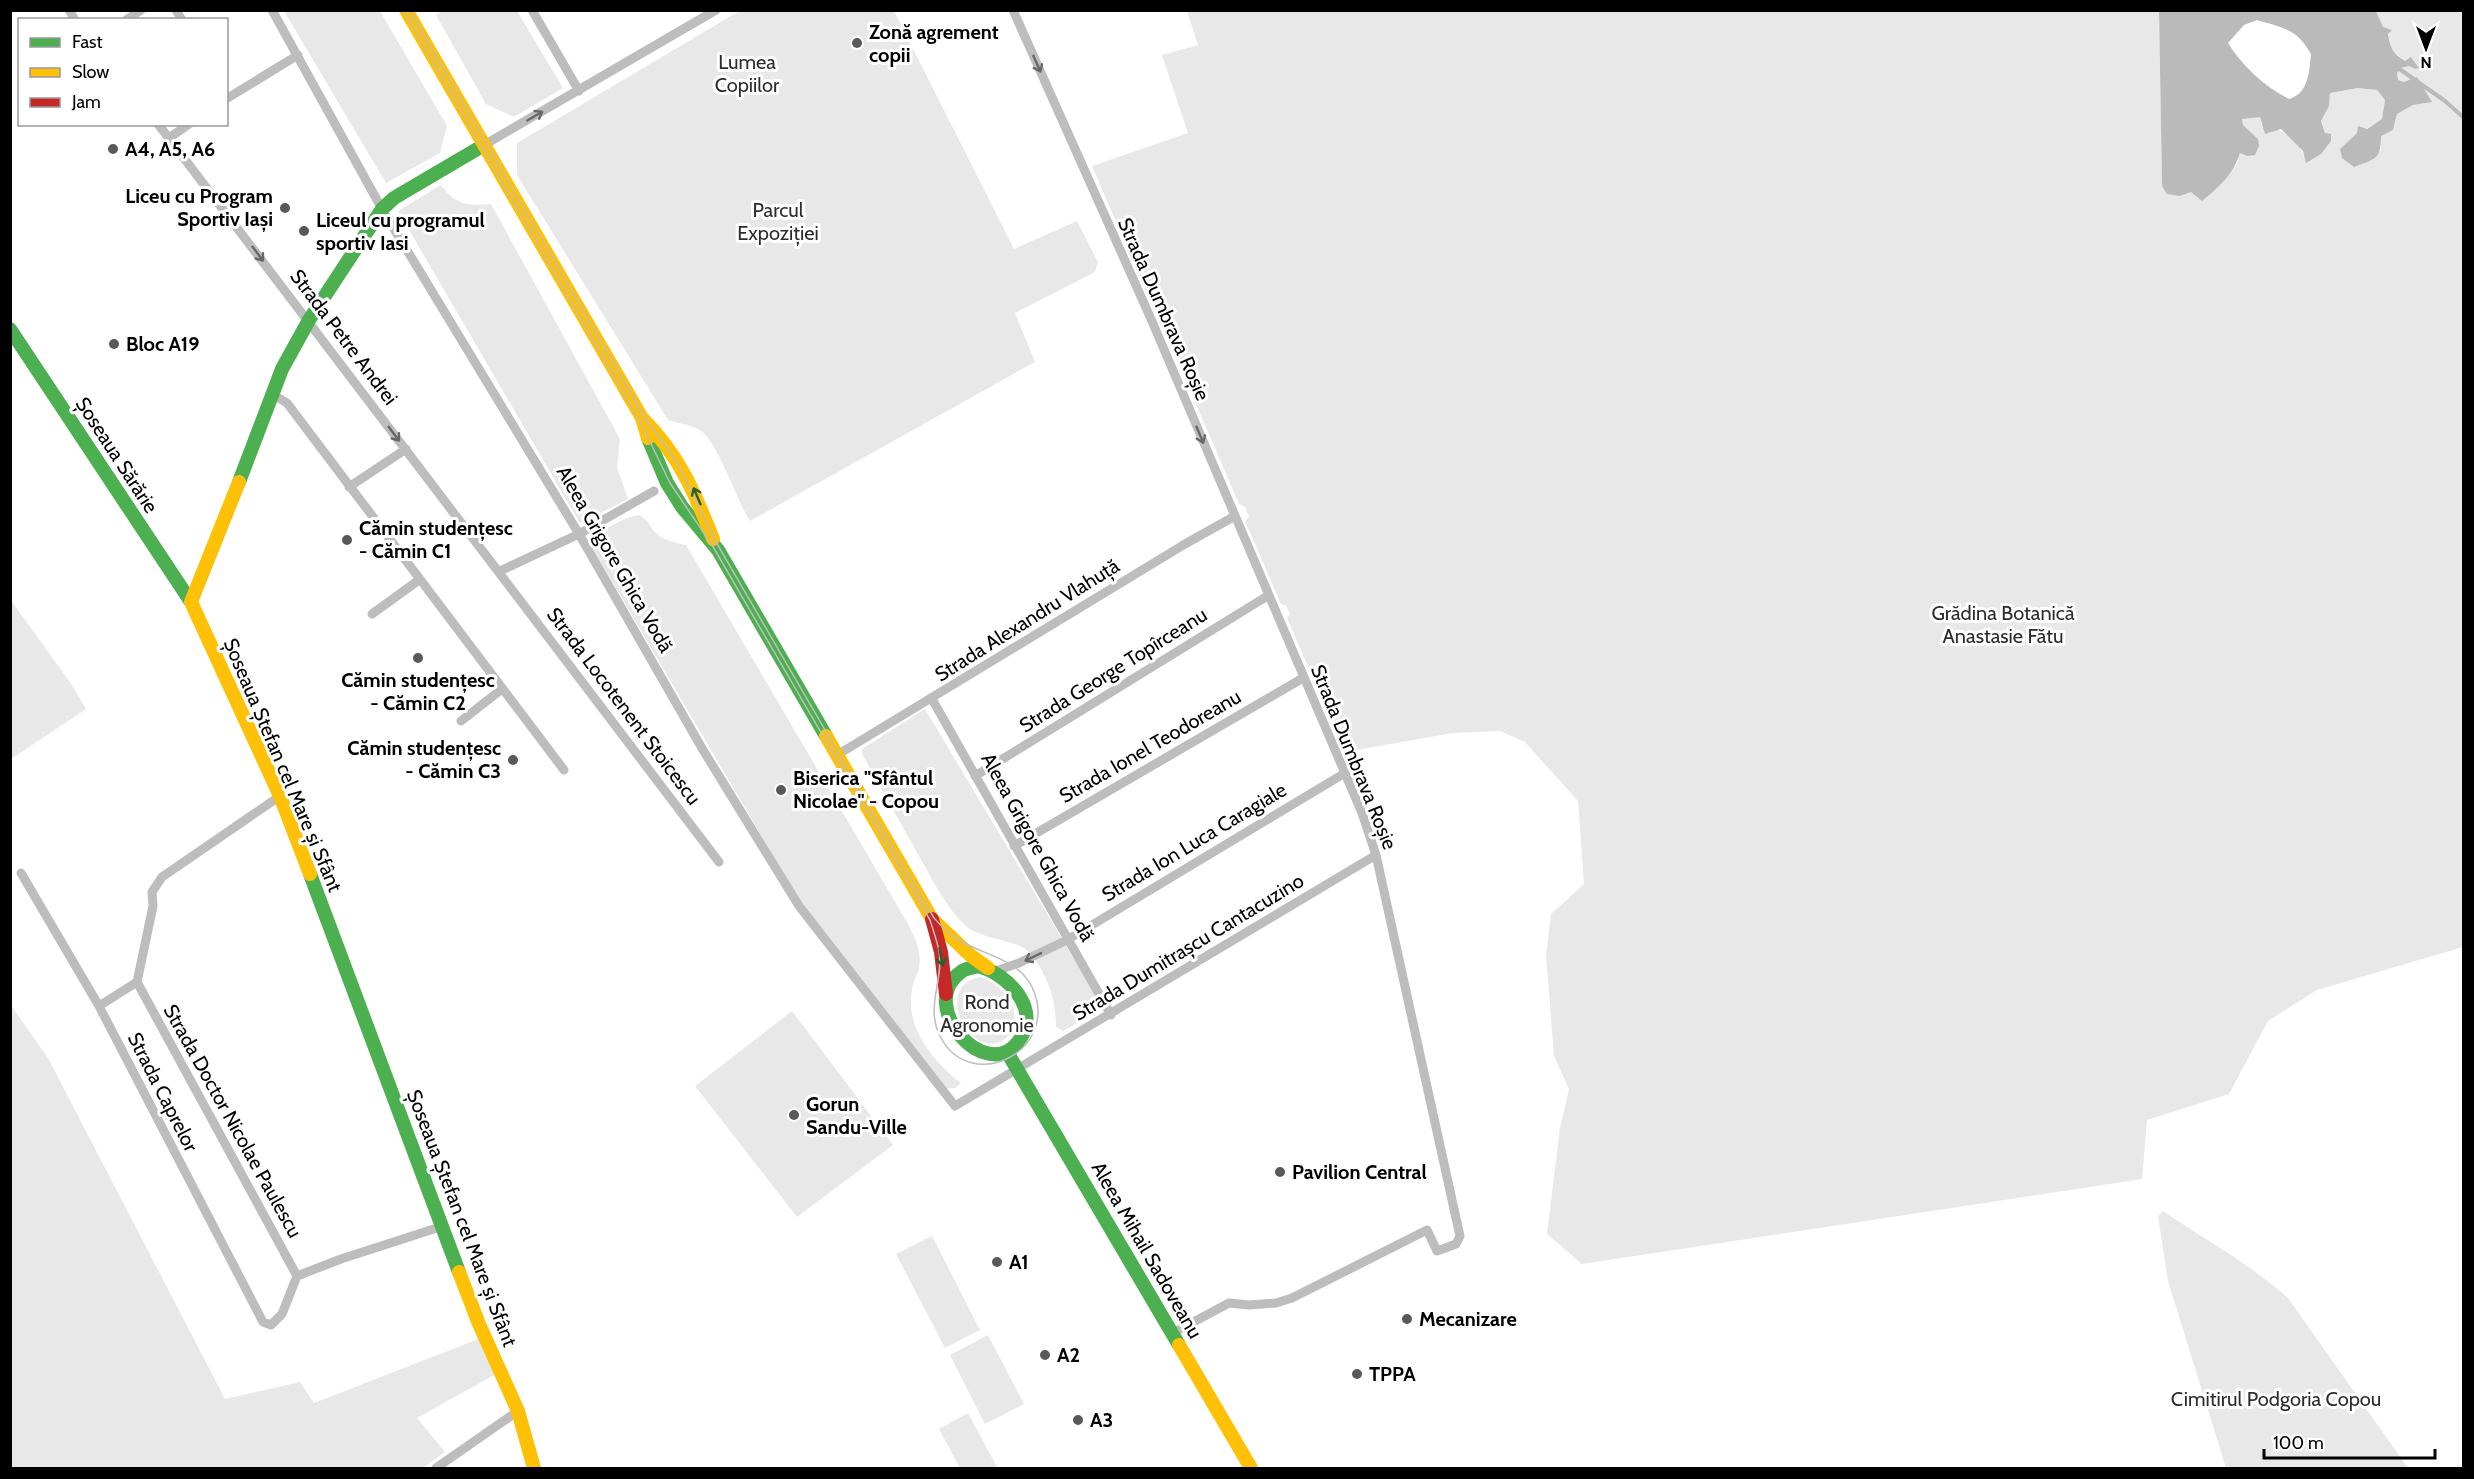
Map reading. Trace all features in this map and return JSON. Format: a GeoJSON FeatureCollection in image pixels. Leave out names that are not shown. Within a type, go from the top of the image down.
{"type":"FeatureCollection","features":[{"type":"Feature","properties":{"kind":"main road"},"geometry":{"type":"LineString","coordinates":[[406,10],[642,418],[676,454],[689,476],[718,550],[932,919],[941,951],[948,1017],[958,1035],[967,1045],[988,1054],[1008,1052],[1021,1039],[1025,1012],[1016,989],[1007,978],[970,955],[932,919]]}},
{"type":"Feature","properties":{"kind":"main road"},"geometry":{"type":"LineString","coordinates":[[190,602],[204,573],[282,369],[309,320],[382,209],[394,198],[484,146]]}},
{"type":"Feature","properties":{"kind":"main road","name":"Șoseaua Sărărie"},"geometry":{"type":"LineString","coordinates":[[10,329],[190,602]]}},
{"type":"Feature","properties":{"kind":"main road"},"geometry":{"type":"LineString","coordinates":[[642,418],[658,467],[680,503],[718,550]]}},
{"type":"Feature","properties":{"kind":"main road","name":"Șoseaua Ștefan cel Mare și Sfânt"},"geometry":{"type":"LineString","coordinates":[[190,602],[280,796],[478,1324],[519,1411],[534,1468]]}},
{"type":"Feature","properties":{"kind":"main road"},"geometry":{"type":"LineString","coordinates":[[947,996],[949,985],[960,973],[978,966],[992,970]]}},
{"type":"Feature","properties":{"kind":"main road","name":"Aleea Mihail Sadoveanu"},"geometry":{"type":"LineString","coordinates":[[1008,1052],[1251,1468]]}},
{"type":"Feature","properties":{"kind":"street","name":"Aleea Grigore Ghica Vodă"},"geometry":{"type":"LineString","coordinates":[[272,10],[382,209],[579,534],[703,750],[798,906],[955,1106]]}},
{"type":"Feature","properties":{"kind":"street"},"geometry":{"type":"LineString","coordinates":[[532,10],[579,91]]}},
{"type":"Feature","properties":{"kind":"street"},"geometry":{"type":"LineString","coordinates":[[484,146],[716,10]]}},
{"type":"Feature","properties":{"kind":"street","name":"Strada Dumbrava Roșie"},"geometry":{"type":"LineString","coordinates":[[1013,10],[1235,516],[1362,813],[1376,855],[1460,1236],[1456,1244],[1437,1251],[1427,1230],[1292,1298],[1258,1304],[1229,1303],[1173,1333]]}},
{"type":"Feature","properties":{"kind":"street"},"geometry":{"type":"LineString","coordinates":[[228,97],[298,54]]}},
{"type":"Feature","properties":{"kind":"street","name":"Strada Petre Andrei"},"geometry":{"type":"LineString","coordinates":[[160,126],[500,572]]}},
{"type":"Feature","properties":{"kind":"street"},"geometry":{"type":"LineString","coordinates":[[169,138],[186,126]]}},
{"type":"Feature","properties":{"kind":"street"},"geometry":{"type":"LineString","coordinates":[[272,394],[287,403],[564,770]]}},
{"type":"Feature","properties":{"kind":"street"},"geometry":{"type":"LineString","coordinates":[[349,487],[406,449]]}},
{"type":"Feature","properties":{"kind":"street"},"geometry":{"type":"LineString","coordinates":[[500,572],[579,534],[654,491]]}},
{"type":"Feature","properties":{"kind":"street","name":"Strada Alexandru Vlahuță"},"geometry":{"type":"LineString","coordinates":[[837,755],[1235,516]]}},
{"type":"Feature","properties":{"kind":"street","name":"Strada Locotenent Stoicescu"},"geometry":{"type":"LineString","coordinates":[[500,572],[719,862]]}},
{"type":"Feature","properties":{"kind":"street"},"geometry":{"type":"LineString","coordinates":[[372,614],[419,580]]}},
{"type":"Feature","properties":{"kind":"street","name":"Strada George Topîrceanu"},"geometry":{"type":"LineString","coordinates":[[975,776],[1269,595]]}},
{"type":"Feature","properties":{"kind":"street","name":"Strada Ionel Teodoreanu"},"geometry":{"type":"LineString","coordinates":[[1014,846],[1303,678]]}},
{"type":"Feature","properties":{"kind":"street"},"geometry":{"type":"LineString","coordinates":[[461,721],[502,689]]}},
{"type":"Feature","properties":{"kind":"street","name":"Aleea Grigore Ghica Vodă"},"geometry":{"type":"LineString","coordinates":[[932,699],[1111,1015]]}},
{"type":"Feature","properties":{"kind":"street","name":"Strada Ion Luca Caragiale"},"geometry":{"type":"LineString","coordinates":[[992,970],[1019,963],[1067,940],[1345,773]]}},
{"type":"Feature","properties":{"kind":"street"},"geometry":{"type":"LineString","coordinates":[[99,1006],[137,982],[153,906],[152,892],[162,877],[280,796]]}},
{"type":"Feature","properties":{"kind":"street","name":"Strada Dumitrașcu Cantacuzino"},"geometry":{"type":"LineString","coordinates":[[955,1106],[1376,855]]}},
{"type":"Feature","properties":{"kind":"street","name":"Strada Caprelor"},"geometry":{"type":"LineString","coordinates":[[21,873],[99,1006],[262,1322],[272,1325],[282,1314],[297,1276]]}},
{"type":"Feature","properties":{"kind":"street","name":"Strada Doctor Nicolae Paulescu"},"geometry":{"type":"LineString","coordinates":[[137,982],[297,1276]]}},
{"type":"Feature","properties":{"kind":"street"},"geometry":{"type":"LineString","coordinates":[[297,1276],[341,1259],[443,1226]]}},
{"type":"Feature","properties":{"kind":"street"},"geometry":{"type":"LineString","coordinates":[[436,1468],[519,1411]]}},
{"type":"Feature","properties":{"kind":"green space"},"geometry":{"type":"Polygon","coordinates":[[[444,10],[517,11],[563,88],[514,117],[486,104],[436,15],[444,10]]]}},
{"type":"Feature","properties":{"kind":"green space","name":"Parcul Expoziției"},"geometry":{"type":"Polygon","coordinates":[[[741,10],[894,11],[1014,249],[1077,221],[1098,262],[1095,272],[1015,313],[1035,362],[750,521],[720,458],[706,436],[689,425],[668,420],[517,175],[517,143],[741,10]]]}},
{"type":"Feature","properties":{"kind":"green space","name":"Grădina Botanică Anastasie Fătu"},"geometry":{"type":"Polygon","coordinates":[[[2159,10],[2162,186],[2180,196],[2237,165],[2240,153],[2258,139],[2243,125],[2242,119],[2260,116],[2262,125],[2290,137],[2300,148],[2307,162],[2325,133],[2321,120],[2329,106],[2330,93],[2358,88],[2377,90],[2385,100],[2382,120],[2357,133],[2340,149],[2381,151],[2381,135],[2393,130],[2397,114],[2413,105],[2431,102],[2398,80],[2397,73],[2401,68],[2409,66],[2393,49],[2388,33],[2391,30],[2383,28],[2376,11],[2463,11],[2463,947],[2317,990],[2268,1021],[2229,1094],[2147,1120],[2142,1179],[1582,1264],[1547,1234],[1560,1128],[1569,1089],[1554,1056],[1546,955],[1551,914],[1584,884],[1578,801],[1525,742],[1500,731],[1453,733],[1345,752],[1287,618],[1290,614],[1286,605],[1281,604],[1245,521],[1249,517],[1245,507],[1239,504],[1161,323],[1164,321],[1159,308],[1153,307],[1124,243],[1127,237],[1124,227],[1117,224],[1092,166],[1188,133],[1162,55],[1198,45],[1187,11],[2159,10]]]}},
{"type":"Feature","properties":{"kind":"green space"},"geometry":{"type":"Polygon","coordinates":[[[284,11],[380,11],[447,126],[440,153],[386,183],[284,11]]]}},
{"type":"Feature","properties":{"kind":"green space"},"geometry":{"type":"Polygon","coordinates":[[[441,185],[452,197],[462,203],[491,204],[620,439],[617,467],[628,499],[580,523],[398,211],[441,185]]]}},
{"type":"Feature","properties":{"kind":"green space"},"geometry":{"type":"Polygon","coordinates":[[[639,515],[660,536],[686,545],[908,924],[920,956],[912,990],[913,1017],[917,1030],[931,1054],[961,1083],[955,1088],[945,1088],[798,898],[590,544],[612,525],[639,515]]]}},
{"type":"Feature","properties":{"kind":"green space"},"geometry":{"type":"Polygon","coordinates":[[[10,599],[72,685],[86,709],[11,759],[10,599]]]}},
{"type":"Feature","properties":{"kind":"green space"},"geometry":{"type":"Polygon","coordinates":[[[925,709],[1102,1006],[1098,1011],[1063,1031],[1056,1027],[1050,989],[1032,955],[1018,945],[973,931],[959,919],[946,903],[862,754],[862,749],[925,709]]]}},
{"type":"Feature","properties":{"kind":"green space","name":"Rond Agronomie"},"geometry":{"type":"Polygon","coordinates":[[[980,977],[995,984],[1007,996],[1014,1010],[1012,1028],[1008,1037],[1002,1041],[989,1044],[978,1039],[968,1031],[961,1019],[957,1006],[959,993],[966,983],[980,977]]]}},
{"type":"Feature","properties":{"kind":"green space"},"geometry":{"type":"Polygon","coordinates":[[[10,1004],[48,1058],[225,1399],[300,1382],[314,1403],[481,1338],[494,1375],[417,1418],[445,1452],[423,1468],[11,1468],[10,1004]]]}},
{"type":"Feature","properties":{"kind":"green space","name":"Gorun Sandu-Ville"},"geometry":{"type":"Polygon","coordinates":[[[792,1011],[893,1145],[797,1217],[695,1086],[792,1011]]]}},
{"type":"Feature","properties":{"kind":"green space","name":"Cimitirul Podgoria Copou"},"geometry":{"type":"Polygon","coordinates":[[[2163,1211],[2243,1263],[2288,1298],[2408,1468],[2226,1468],[2168,1281],[2158,1216],[2163,1211]]]}},
{"type":"Feature","properties":{"kind":"green space"},"geometry":{"type":"Polygon","coordinates":[[[932,1236],[980,1330],[945,1348],[896,1254],[932,1236]]]}},
{"type":"Feature","properties":{"kind":"green space"},"geometry":{"type":"Polygon","coordinates":[[[988,1335],[1024,1404],[985,1424],[950,1355],[988,1335]]]}},
{"type":"Feature","properties":{"kind":"green space"},"geometry":{"type":"Polygon","coordinates":[[[968,1413],[997,1467],[960,1468],[939,1429],[968,1413]]]}},
{"type":"Feature","properties":{"kind":"shaded area"},"geometry":{"type":"Polygon","coordinates":[[[2159,11],[2376,11],[2383,27],[2392,30],[2388,34],[2395,53],[2405,61],[2411,57],[2419,68],[2409,66],[2401,68],[2397,73],[2398,80],[2404,82],[2417,77],[2432,102],[2413,105],[2397,114],[2393,130],[2381,136],[2380,150],[2372,160],[2354,167],[2342,158],[2340,149],[2357,133],[2358,126],[2367,129],[2382,119],[2385,100],[2377,90],[2358,88],[2330,93],[2329,106],[2321,121],[2325,133],[2331,134],[2331,141],[2321,154],[2306,163],[2303,151],[2281,129],[2265,134],[2260,117],[2242,119],[2243,125],[2258,139],[2259,146],[2255,155],[2247,156],[2240,153],[2229,174],[2208,196],[2202,201],[2191,192],[2180,196],[2167,194],[2162,186],[2159,11]],[[2257,20],[2244,25],[2228,43],[2240,60],[2271,88],[2289,99],[2296,96],[2307,81],[2311,54],[2295,34],[2257,20]]]}},
{"type":"Feature","properties":{"kind":"waterway"},"geometry":{"type":"LineString","coordinates":[[2398,68],[2445,101],[2464,118]]}},
{"type":"Feature","properties":{"kind":"tram line"},"geometry":{"type":"LineString","coordinates":[[403,10],[640,421],[670,483],[712,545],[930,920],[940,962],[934,1004],[934,1015],[940,1036],[954,1054],[971,1063],[990,1064],[1008,1058],[1024,1046],[1034,1030],[1038,1010],[1032,987],[1026,977],[1009,963],[957,939],[934,918],[716,542],[677,462],[645,418],[409,10]]}},
{"type":"Feature","properties":{"kind":"traffic: fast"},"geometry":{"type":"LineString","coordinates":[[239,482],[282,369],[309,320],[382,209],[394,198],[484,145]]}},
{"type":"Feature","properties":{"kind":"traffic: fast"},"geometry":{"type":"LineString","coordinates":[[10,329],[191,602]]}},
{"type":"Feature","properties":{"kind":"traffic: fast"},"geometry":{"type":"LineString","coordinates":[[648,438],[667,483],[682,507],[718,550],[826,736]]}},
{"type":"Feature","properties":{"kind":"traffic: fast"},"geometry":{"type":"LineString","coordinates":[[310,874],[459,1272]]}},
{"type":"Feature","properties":{"kind":"traffic: fast"},"geometry":{"type":"LineString","coordinates":[[978,966],[989,970],[1010,985],[1019,995],[1024,1006],[1027,1018],[1025,1030],[1018,1042],[1004,1053],[989,1054],[973,1047],[960,1035],[950,1020],[946,1002],[949,986],[963,971],[978,966]]}},
{"type":"Feature","properties":{"kind":"traffic: fast"},"geometry":{"type":"LineString","coordinates":[[1007,1052],[1179,1345]]}},
{"type":"Feature","properties":{"kind":"traffic: slow"},"geometry":{"type":"LineString","coordinates":[[406,10],[642,418],[648,438]]}},
{"type":"Feature","properties":{"kind":"traffic: slow"},"geometry":{"type":"LineString","coordinates":[[642,418],[676,460],[713,539]]}},
{"type":"Feature","properties":{"kind":"traffic: slow"},"geometry":{"type":"LineString","coordinates":[[239,482],[191,602],[280,796],[310,874]]}},
{"type":"Feature","properties":{"kind":"traffic: slow"},"geometry":{"type":"LineString","coordinates":[[826,736],[932,919],[970,955],[988,968]]}},
{"type":"Feature","properties":{"kind":"traffic: slow"},"geometry":{"type":"LineString","coordinates":[[459,1272],[479,1324],[518,1411],[534,1468]]}},
{"type":"Feature","properties":{"kind":"traffic: slow"},"geometry":{"type":"LineString","coordinates":[[1179,1345],[1251,1468]]}},
{"type":"Feature","properties":{"kind":"traffic: jam"},"geometry":{"type":"LineString","coordinates":[[932,919],[941,952],[946,994]]}},
{"type":"Feature","properties":{"kind":"place","name":"Zonă agrement copii"},"geometry":{"type":"Point","coordinates":[857,43]}},
{"type":"Feature","properties":{"kind":"place","name":"A4, A5, A6"},"geometry":{"type":"Point","coordinates":[113,149]}},
{"type":"Feature","properties":{"kind":"place","name":"Liceu cu Program Sportiv Iași"},"geometry":{"type":"Point","coordinates":[285,208]}},
{"type":"Feature","properties":{"kind":"place","name":"Liceul cu programul sportiv Iasi"},"geometry":{"type":"Point","coordinates":[304,231]}},
{"type":"Feature","properties":{"kind":"place","name":"Bloc A19"},"geometry":{"type":"Point","coordinates":[114,344]}},
{"type":"Feature","properties":{"kind":"place","name":"Cămin studențesc - Cămin C1"},"geometry":{"type":"Point","coordinates":[347,540]}},
{"type":"Feature","properties":{"kind":"place","name":"Cămin studențesc - Cămin C2"},"geometry":{"type":"Point","coordinates":[418,658]}},
{"type":"Feature","properties":{"kind":"place","name":"Cămin studențesc - Cămin C3"},"geometry":{"type":"Point","coordinates":[513,760]}},
{"type":"Feature","properties":{"kind":"place","name":"Biserica \"Sfântul Nicolae\" - Copou"},"geometry":{"type":"Point","coordinates":[781,790]}},
{"type":"Feature","properties":{"kind":"place","name":"Gorun Sandu-Ville"},"geometry":{"type":"Point","coordinates":[794,1115]}},
{"type":"Feature","properties":{"kind":"place","name":"Pavilion Central"},"geometry":{"type":"Point","coordinates":[1280,1172]}},
{"type":"Feature","properties":{"kind":"place","name":"A1"},"geometry":{"type":"Point","coordinates":[997,1262]}},
{"type":"Feature","properties":{"kind":"place","name":"Mecanizare"},"geometry":{"type":"Point","coordinates":[1407,1319]}},
{"type":"Feature","properties":{"kind":"place","name":"A2"},"geometry":{"type":"Point","coordinates":[1045,1355]}},
{"type":"Feature","properties":{"kind":"place","name":"TPPA"},"geometry":{"type":"Point","coordinates":[1357,1374]}},
{"type":"Feature","properties":{"kind":"place","name":"A3"},"geometry":{"type":"Point","coordinates":[1078,1420]}},
{"type":"Feature","properties":{"kind":"park label","name":"Lumea Copiilor"},"geometry":{"type":"Point","coordinates":[747,74]}}]}
